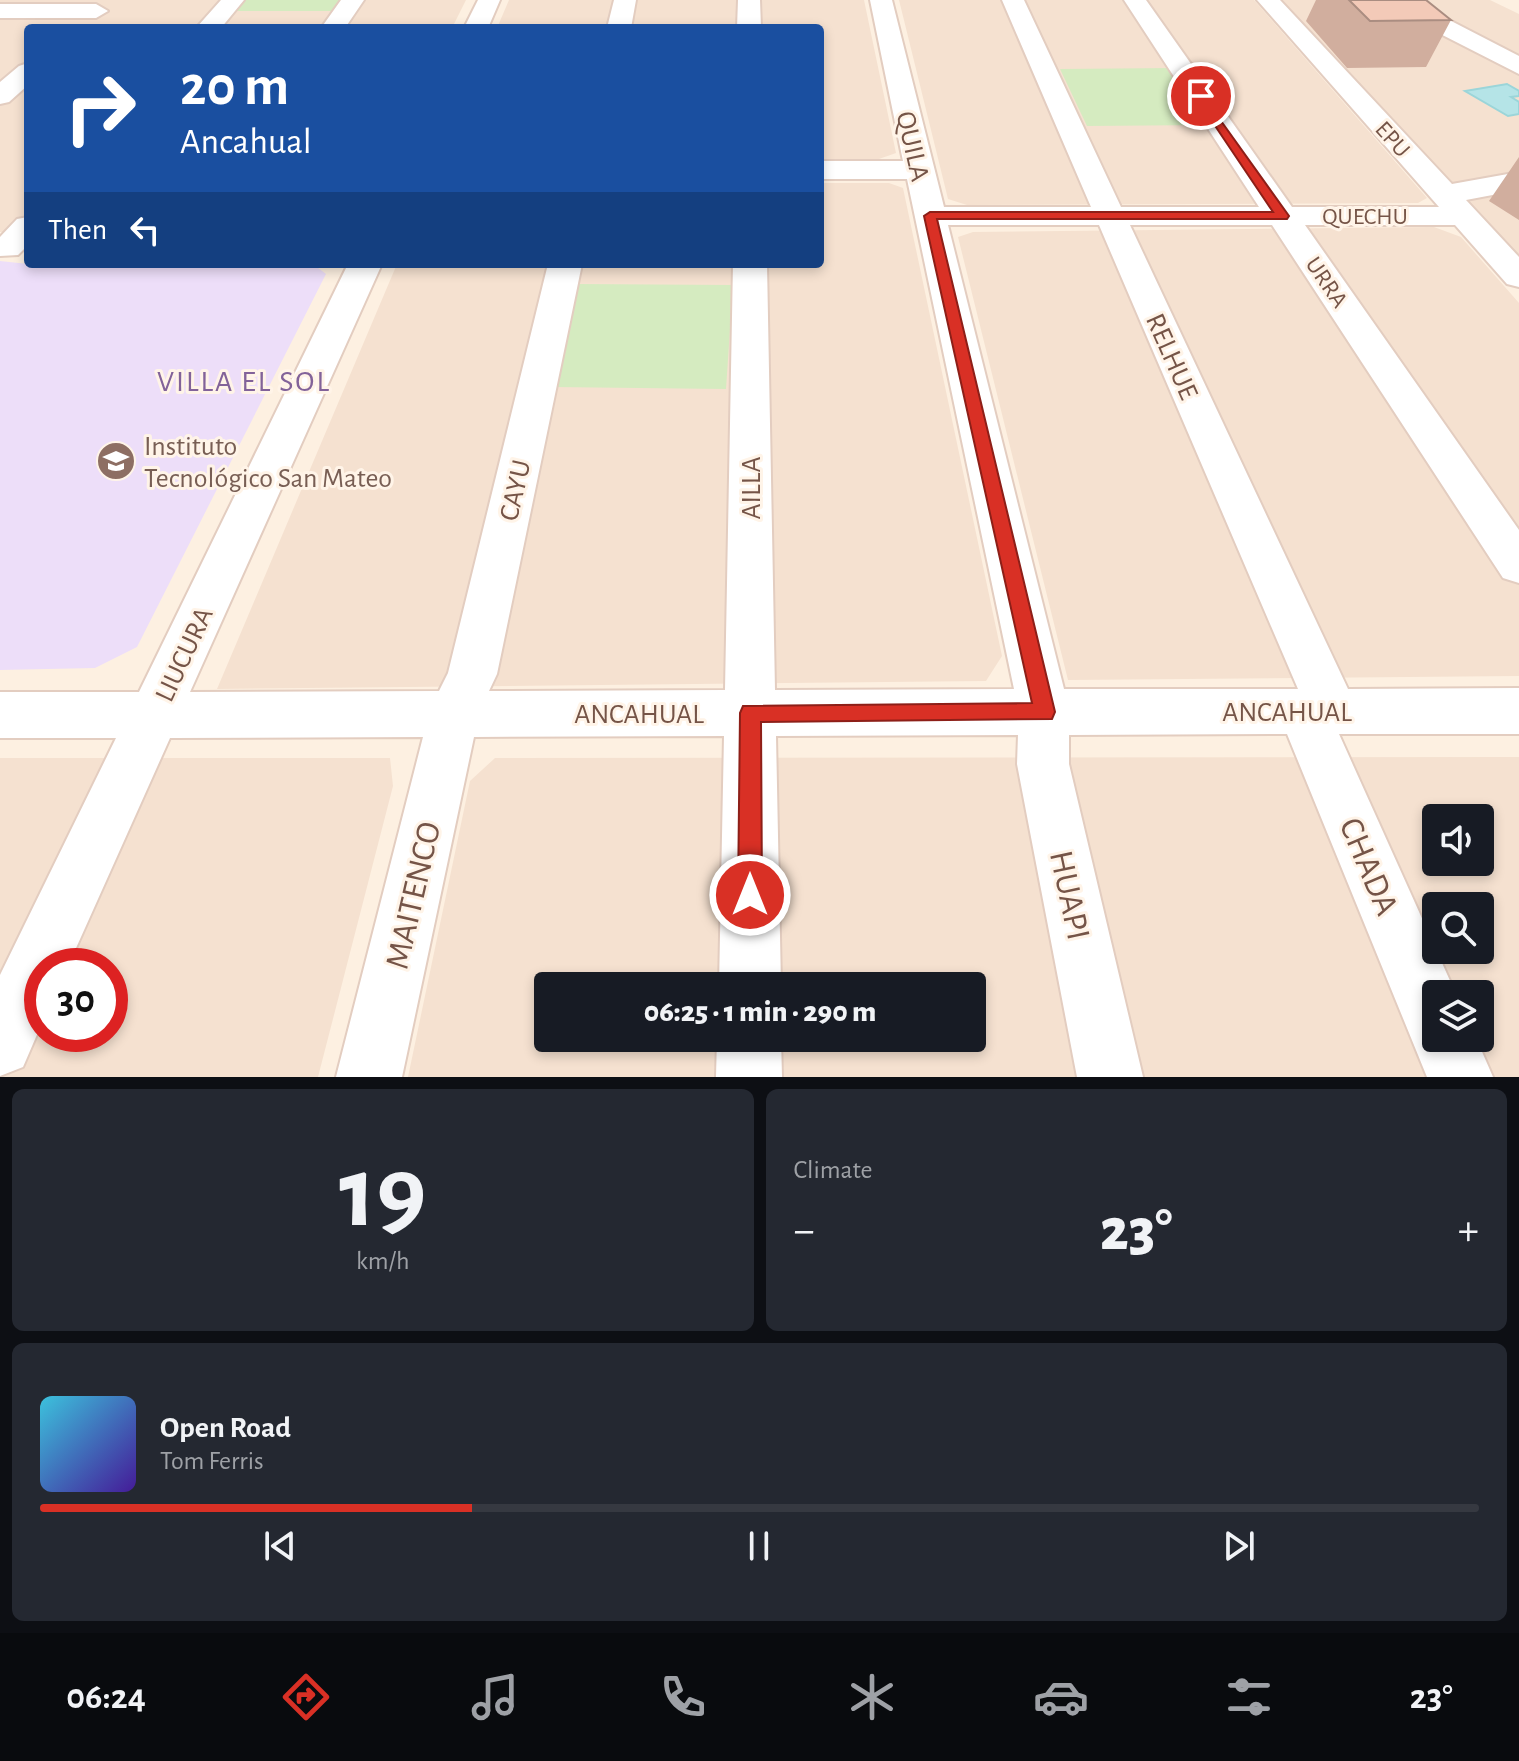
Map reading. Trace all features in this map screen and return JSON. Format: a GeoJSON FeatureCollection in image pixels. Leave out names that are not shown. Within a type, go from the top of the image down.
{"type":"FeatureCollection","features":[{"type":"Feature","properties":{"kind":"street"},"geometry":{"type":"LineString","coordinates":[[212,24],[233,0]]}},
{"type":"Feature","properties":{"kind":"street"},"geometry":{"type":"LineString","coordinates":[[336,24],[353,0]]}},
{"type":"Feature","properties":{"kind":"street"},"geometry":{"type":"LineString","coordinates":[[478,24],[489,0]]}},
{"type":"Feature","properties":{"kind":"street"},"geometry":{"type":"LineString","coordinates":[[620,24],[625,0]]}},
{"type":"Feature","properties":{"kind":"street"},"geometry":{"type":"LineString","coordinates":[[749,0],[749,24]]}},
{"type":"Feature","properties":{"kind":"street","name":"QUILA"},"geometry":{"type":"LineString","coordinates":[[881,0],[1044,712]]}},
{"type":"Feature","properties":{"kind":"street","name":"RELHUE"},"geometry":{"type":"LineString","coordinates":[[1013,0],[1110,216],[1318,711]]}},
{"type":"Feature","properties":{"kind":"street","name":"URRA"},"geometry":{"type":"LineString","coordinates":[[1135,0],[1519,565]]}},
{"type":"Feature","properties":{"kind":"street"},"geometry":{"type":"LineString","coordinates":[[1272,5],[1305,9]]}},
{"type":"Feature","properties":{"kind":"street","name":"EPU"},"geometry":{"type":"LineString","coordinates":[[1272,5],[1519,277]]}},
{"type":"Feature","properties":{"kind":"street"},"geometry":{"type":"LineString","coordinates":[[0,11],[102,6]]}},
{"type":"Feature","properties":{"kind":"street"},"geometry":{"type":"LineString","coordinates":[[81,24],[102,6]]}},
{"type":"Feature","properties":{"kind":"street"},"geometry":{"type":"LineString","coordinates":[[1363,8],[1418,13],[1519,66]]}},
{"type":"Feature","properties":{"kind":"street"},"geometry":{"type":"LineString","coordinates":[[0,96],[24,75]]}},
{"type":"Feature","properties":{"kind":"street"},"geometry":{"type":"LineString","coordinates":[[824,170],[920,170]]}},
{"type":"Feature","properties":{"kind":"street","name":"QUECHU"},"geometry":{"type":"LineString","coordinates":[[930,216],[1282,216],[1454,206],[1519,181]]}},
{"type":"Feature","properties":{"kind":"street","name":"LIUCURA"},"geometry":{"type":"LineString","coordinates":[[0,1044],[363,268]]}},
{"type":"Feature","properties":{"kind":"street","name":"CAYU"},"geometry":{"type":"LineString","coordinates":[[454,713],[472,674],[564,268]]}},
{"type":"Feature","properties":{"kind":"street","name":"AILLA"},"geometry":{"type":"LineString","coordinates":[[750,268],[750,972]]}},
{"type":"Feature","properties":{"kind":"street","name":"CHADA"},"geometry":{"type":"LineString","coordinates":[[1318,711],[1422,984]]}},
{"type":"Feature","properties":{"kind":"street","name":"ANCAHUAL"},"geometry":{"type":"LineString","coordinates":[[0,715],[1519,711]]}},
{"type":"Feature","properties":{"kind":"street","name":"HUAPI"},"geometry":{"type":"LineString","coordinates":[[1044,712],[1043,764],[1110,1077]]}},
{"type":"Feature","properties":{"kind":"street","name":"MAITENCO"},"geometry":{"type":"LineString","coordinates":[[369,1077],[454,713]]}},
{"type":"Feature","properties":{"kind":"street"},"geometry":{"type":"LineString","coordinates":[[749,1052],[749,1077]]}},
{"type":"Feature","properties":{"kind":"street"},"geometry":{"type":"LineString","coordinates":[[1449,1052],[1460,1077]]}},
{"type":"Feature","properties":{"kind":"shaded area"},"geometry":{"type":"Polygon","coordinates":[[[0,0],[466,0],[454,24],[24,24],[24,232],[0,232],[0,0]]]}},
{"type":"Feature","properties":{"kind":"shaded area"},"geometry":{"type":"Polygon","coordinates":[[[509,0],[864,0],[896,153],[879,159],[824,160],[824,24],[499,24],[509,0]]]}},
{"type":"Feature","properties":{"kind":"shaded area"},"geometry":{"type":"Polygon","coordinates":[[[899,0],[1254,0],[1427,198],[1418,203],[967,205],[948,199],[899,0]]]}},
{"type":"Feature","properties":{"kind":"shaded area"},"geometry":{"type":"Polygon","coordinates":[[[1281,0],[1490,0],[1519,14],[1519,259],[1281,0]]]}},
{"type":"Feature","properties":{"kind":"shaded area"},"geometry":{"type":"Polygon","coordinates":[[[824,183],[889,183],[903,188],[1002,656],[986,681],[217,689],[395,268],[824,268],[824,183]]]}},
{"type":"Feature","properties":{"kind":"shaded area"},"geometry":{"type":"Polygon","coordinates":[[[1434,227],[1461,237],[1519,303],[1519,676],[1068,680],[958,237],[973,232],[1434,227]]]}},
{"type":"Feature","properties":{"kind":"shaded area","name":"Instituto Tecnológico San Mateo"},"geometry":{"type":"Polygon","coordinates":[[[0,261],[24,264],[24,268],[318,268],[326,274],[137,647],[95,668],[0,670],[0,261]]]}},
{"type":"Feature","properties":{"kind":"shaded area"},"geometry":{"type":"Polygon","coordinates":[[[1519,757],[1519,1077],[408,1077],[470,781],[495,758],[1519,757]]]}},
{"type":"Feature","properties":{"kind":"shaded area"},"geometry":{"type":"Polygon","coordinates":[[[0,758],[390,758],[393,786],[318,1077],[0,1077],[0,758]]]}},
{"type":"Feature","properties":{"kind":"green space"},"geometry":{"type":"Polygon","coordinates":[[[245,0],[345,0],[337,11],[236,11],[245,0]]]}},
{"type":"Feature","properties":{"kind":"green space"},"geometry":{"type":"Polygon","coordinates":[[[1171,68],[1208,125],[1087,126],[1060,69],[1171,68]]]}},
{"type":"Feature","properties":{"kind":"green space"},"geometry":{"type":"Polygon","coordinates":[[[577,284],[733,285],[726,389],[552,387],[577,284]]]}},
{"type":"Feature","properties":{"kind":"water"},"geometry":{"type":"Polygon","coordinates":[[[1507,84],[1519,91],[1519,96],[1511,97],[1519,102],[1519,114],[1508,116],[1465,91],[1507,84]]]}},
{"type":"Feature","properties":{"kind":"building"},"geometry":{"type":"Polygon","coordinates":[[[1349,0],[1426,0],[1451,20],[1370,21],[1349,0]]]}},
{"type":"Feature","properties":{"kind":"place","name":"Instituto Tecnológico San Mateo"},"geometry":{"type":"Point","coordinates":[116,461]}},
{"type":"Feature","properties":{"kind":"district","name":"VILLA EL SOL"},"geometry":{"type":"Point","coordinates":[244,381]}},
{"type":"Feature","properties":{"kind":"route"},"geometry":{"type":"LineString","coordinates":[[750,895],[751,713],[1044,712],[930,216],[1282,216],[1201,96]]}}]}
